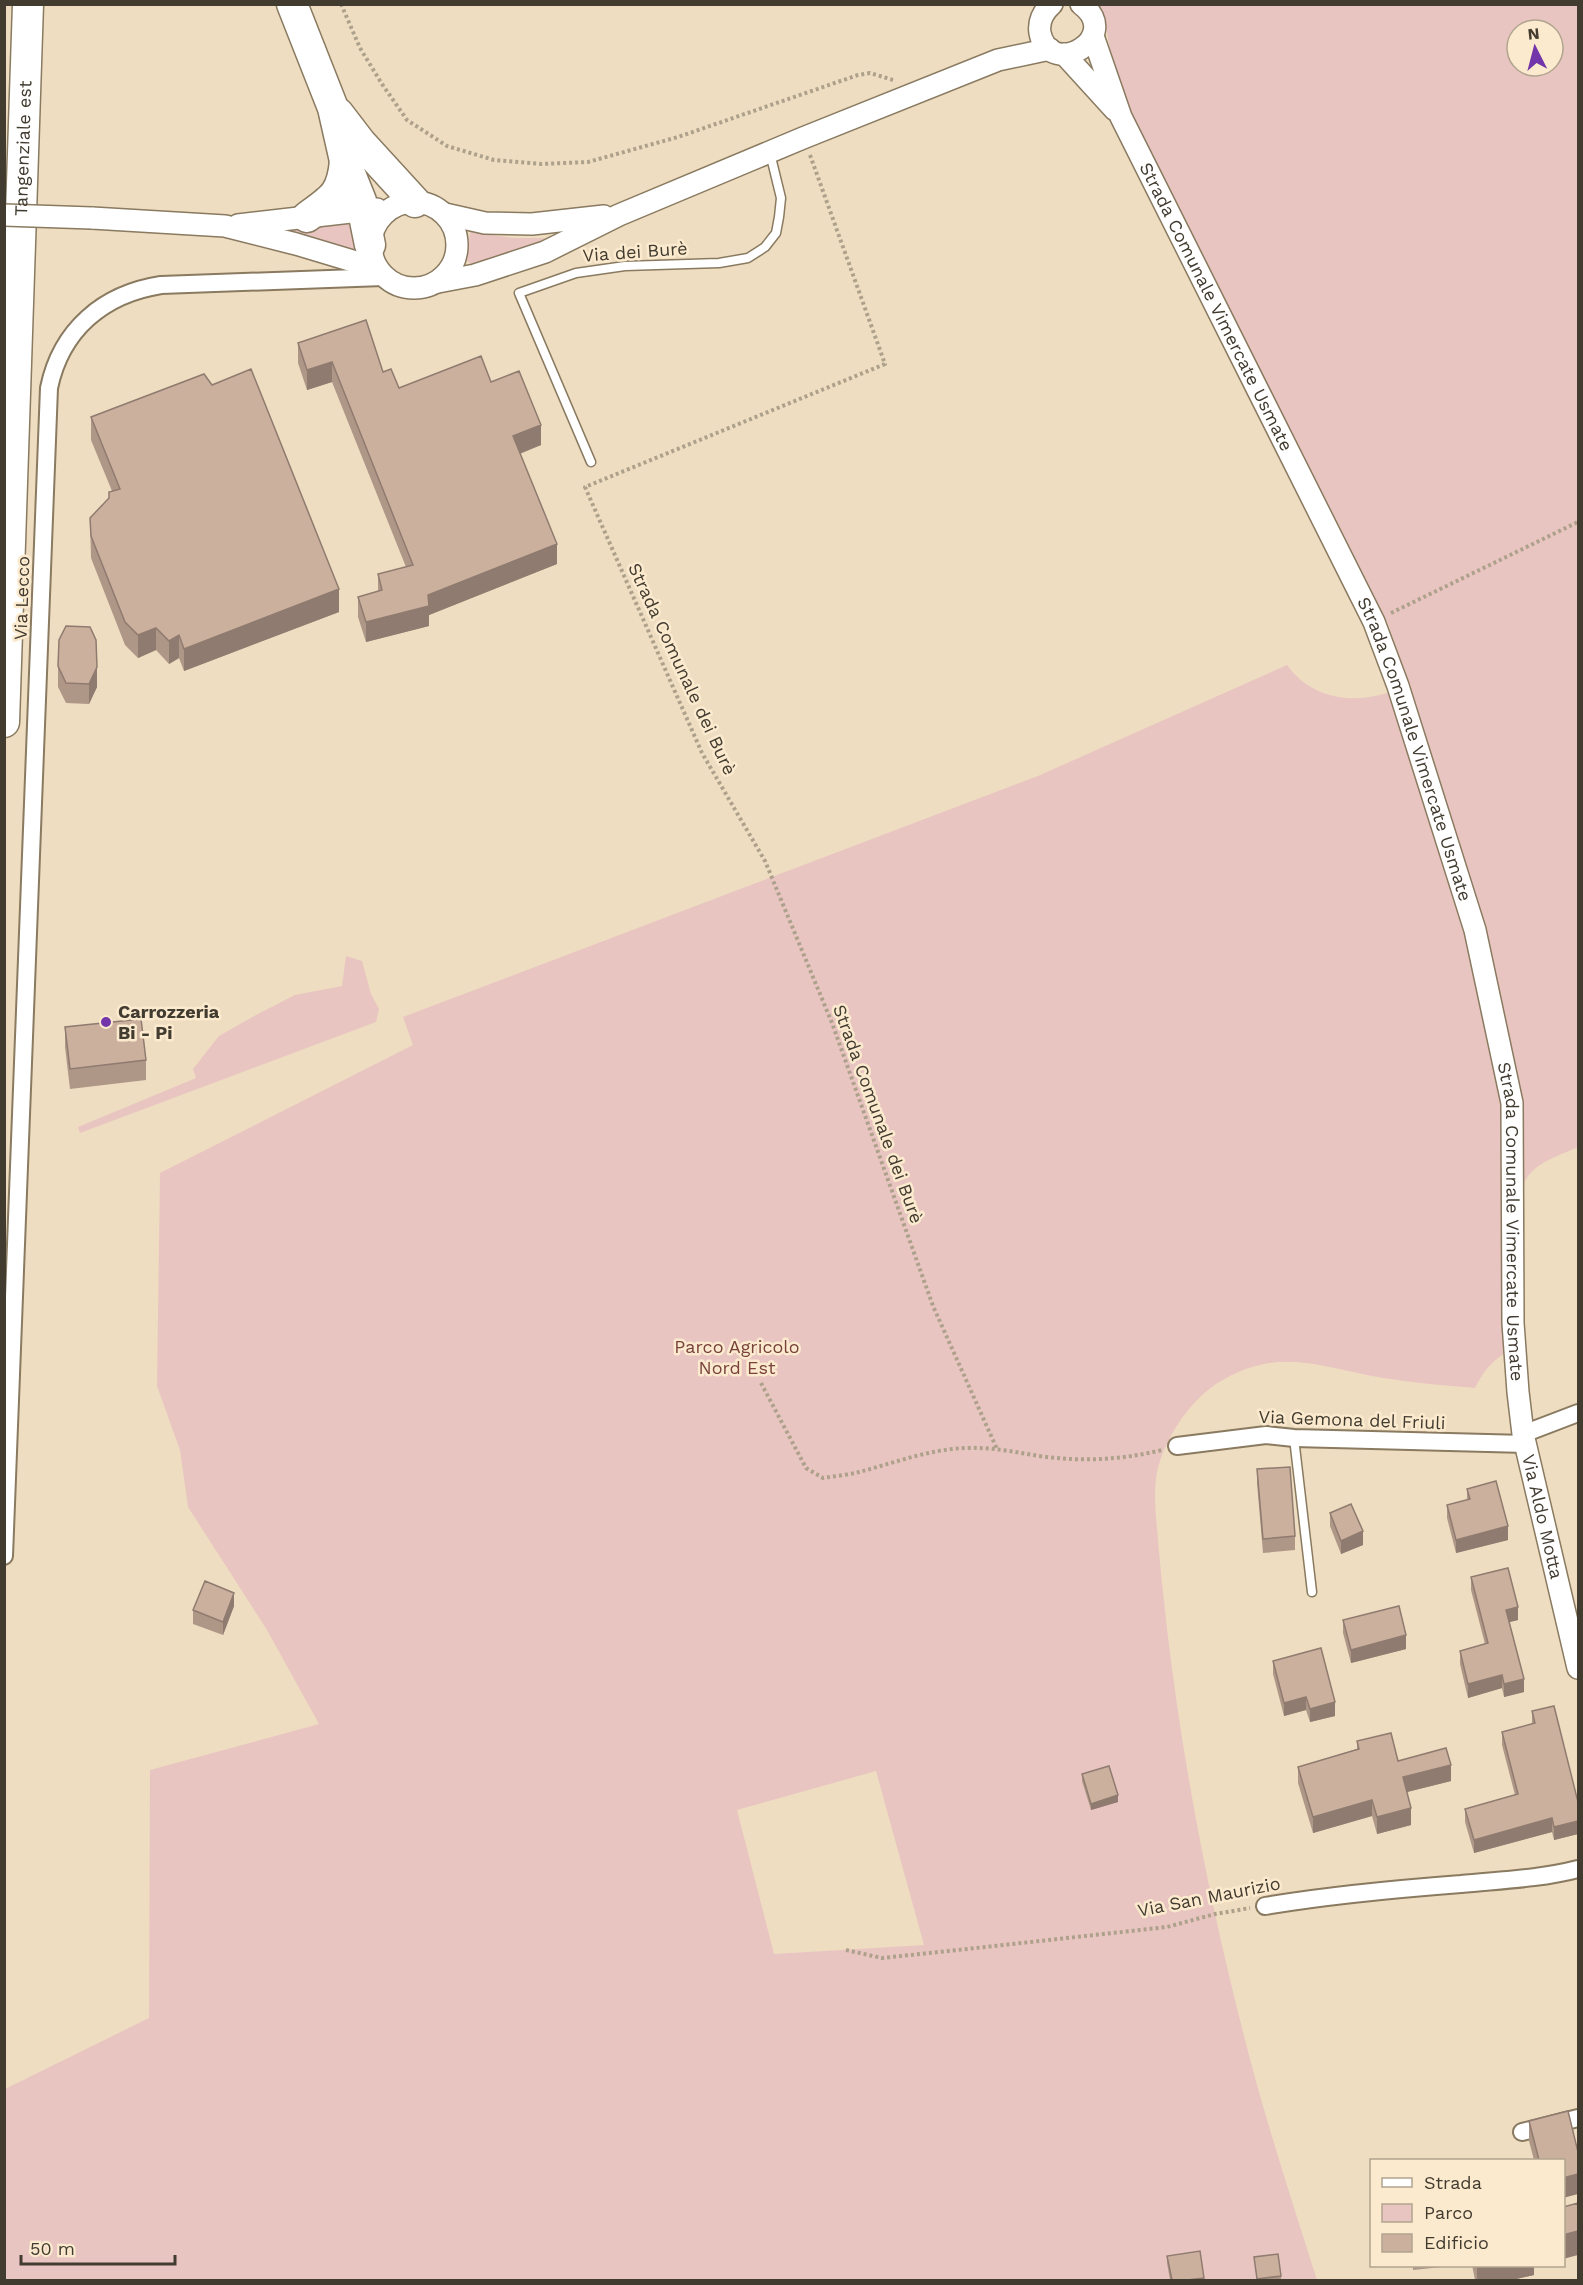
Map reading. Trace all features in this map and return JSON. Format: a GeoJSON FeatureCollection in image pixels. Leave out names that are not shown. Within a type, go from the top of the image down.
{"type":"FeatureCollection","features":[{"type":"Feature","properties":{"kind":"highway","name":"Tangenziale est"},"geometry":{"type":"LineString","coordinates":[[4,722],[28,4]]}},
{"type":"Feature","properties":{"kind":"highway"},"geometry":{"type":"LineString","coordinates":[[24,115],[37,93],[40,4]]}},
{"type":"Feature","properties":{"kind":"highway"},"geometry":{"type":"LineString","coordinates":[[292,4],[333,108],[345,161],[356,184],[376,263]]}},
{"type":"Feature","properties":{"kind":"highway"},"geometry":{"type":"LineString","coordinates":[[333,108],[404,204]]}},
{"type":"Feature","properties":{"kind":"highway"},"geometry":{"type":"LineString","coordinates":[[307,217],[333,197],[344,180],[345,161]]}},
{"type":"Feature","properties":{"kind":"street","name":"Strada Comunale Vimercate Usmate"},"geometry":{"type":"LineString","coordinates":[[1081,4],[1093,21],[1093,36],[1121,117],[1374,622],[1398,686],[1474,930],[1512,1103],[1513,1323],[1524,1439]]}},
{"type":"Feature","properties":{"kind":"street"},"geometry":{"type":"LineString","coordinates":[[998,60],[1045,11]]}},
{"type":"Feature","properties":{"kind":"street","name":"Strada Comunale Vimercate Usmate"},"geometry":{"type":"LineString","coordinates":[[1045,11],[1041,38],[1121,117]]}},
{"type":"Feature","properties":{"kind":"street"},"geometry":{"type":"LineString","coordinates":[[225,226],[376,263],[404,288],[427,287],[545,252],[619,214],[998,60],[1057,52],[1078,52],[1089,43],[1093,36]]}},
{"type":"Feature","properties":{"kind":"street"},"geometry":{"type":"LineString","coordinates":[[376,263],[376,223],[404,204]]}},
{"type":"Feature","properties":{"kind":"street"},"geometry":{"type":"LineString","coordinates":[[4,215],[225,226],[404,204],[436,207],[452,223],[457,244],[452,266],[438,282]]}},
{"type":"Feature","properties":{"kind":"street"},"geometry":{"type":"LineString","coordinates":[[445,214],[485,223],[532,224],[619,214]]}},
{"type":"Feature","properties":{"kind":"street","name":"Via Lecco"},"geometry":{"type":"LineString","coordinates":[[4,1556],[18,1147],[37,735],[49,388],[52,370],[67,340],[79,326],[113,299],[143,288],[376,263]]}},
{"type":"Feature","properties":{"kind":"street"},"geometry":{"type":"LineString","coordinates":[[1524,1439],[1578,1413]]}},
{"type":"Feature","properties":{"kind":"street","name":"Via Gemona del Friuli"},"geometry":{"type":"LineString","coordinates":[[1177,1446],[1266,1435],[1294,1438],[1524,1439]]}},
{"type":"Feature","properties":{"kind":"street","name":"Via Aldo Motta"},"geometry":{"type":"LineString","coordinates":[[1524,1439],[1578,1668]]}},
{"type":"Feature","properties":{"kind":"street","name":"Via San Maurizio"},"geometry":{"type":"LineString","coordinates":[[1265,1906],[1310,1898],[1517,1881],[1578,1869]]}},
{"type":"Feature","properties":{"kind":"street"},"geometry":{"type":"LineString","coordinates":[[1522,2132],[1578,2118]]}},
{"type":"Feature","properties":{"kind":"lane","name":"Via dei Burè"},"geometry":{"type":"LineString","coordinates":[[591,462],[519,293],[576,273],[625,266],[719,263],[748,258],[765,248],[776,232],[781,198],[770,153]]}},
{"type":"Feature","properties":{"kind":"lane"},"geometry":{"type":"LineString","coordinates":[[1294,1438],[1312,1592]]}},
{"type":"Feature","properties":{"kind":"path"},"geometry":{"type":"LineString","coordinates":[[341,4],[360,48],[407,120],[447,146],[494,160],[541,164],[588,162],[678,137],[846,79],[870,73],[894,81],[903,98]]}},
{"type":"Feature","properties":{"kind":"path","name":"Strada Comunale dei Burè"},"geometry":{"type":"LineString","coordinates":[[803,138],[885,364],[585,487],[702,753],[765,861],[832,1023],[933,1306],[997,1449]]}},
{"type":"Feature","properties":{"kind":"path"},"geometry":{"type":"LineString","coordinates":[[1374,622],[1578,522]]}},
{"type":"Feature","properties":{"kind":"path"},"geometry":{"type":"LineString","coordinates":[[761,1383],[806,1468],[823,1478],[856,1473],[924,1454],[964,1448],[997,1449],[1041,1456],[1096,1460],[1131,1457],[1177,1446]]}},
{"type":"Feature","properties":{"kind":"path","name":"Via San Maurizio"},"geometry":{"type":"LineString","coordinates":[[846,1950],[882,1958],[979,1948],[1167,1927],[1215,1914],[1265,1906]]}},
{"type":"Feature","properties":{"kind":"green space","name":"Parco Agricolo Nord Est"},"geometry":{"type":"Polygon","coordinates":[[[1097,5],[1578,5],[1578,1147],[1545,1162],[1531,1172],[1522,1188],[1505,1353],[1487,1368],[1475,1388],[1394,1380],[1308,1363],[1290,1362],[1255,1366],[1216,1384],[1196,1401],[1171,1435],[1160,1460],[1156,1480],[1155,1506],[1173,1680],[1208,1882],[1251,2063],[1317,2280],[5,2280],[5,2089],[149,2018],[150,1770],[319,1724],[267,1630],[188,1507],[180,1450],[157,1386],[160,1173],[413,1045],[403,1017],[1038,776],[1287,665],[1313,688],[1328,695],[1344,698],[1377,696],[1409,684],[1388,624],[1331,510],[1243,346],[1117,88],[1104,16],[1097,5]],[[876,1771],[737,1810],[774,1954],[924,1945],[876,1771]]]}},
{"type":"Feature","properties":{"kind":"green space"},"geometry":{"type":"Polygon","coordinates":[[[349,222],[355,252],[312,237],[271,229],[349,222]]]}},
{"type":"Feature","properties":{"kind":"green space"},"geometry":{"type":"Polygon","coordinates":[[[470,232],[514,238],[543,238],[549,241],[472,265],[467,261],[470,232]]]}},
{"type":"Feature","properties":{"kind":"green space"},"geometry":{"type":"Polygon","coordinates":[[[346,956],[362,961],[371,994],[379,1009],[376,1022],[80,1133],[78,1127],[196,1078],[193,1069],[219,1036],[256,1015],[295,995],[342,986],[346,956]]]}},
{"type":"Feature","properties":{"kind":"building"},"geometry":{"type":"Polygon","coordinates":[[[366,320],[383,372],[391,369],[399,388],[481,356],[491,382],[519,371],[541,425],[513,436],[557,544],[428,595],[429,606],[366,622],[358,597],[382,590],[378,574],[413,565],[332,362],[307,370],[298,343],[366,320]]]}},
{"type":"Feature","properties":{"kind":"building"},"geometry":{"type":"Polygon","coordinates":[[[251,369],[339,589],[184,649],[179,635],[169,641],[156,628],[138,635],[125,622],[91,536],[90,518],[109,498],[109,492],[120,489],[91,417],[204,374],[212,385],[251,369]]]}},
{"type":"Feature","properties":{"kind":"building"},"geometry":{"type":"Polygon","coordinates":[[[66,626],[90,627],[96,640],[97,667],[89,684],[66,683],[58,666],[59,640],[66,626]]]}},
{"type":"Feature","properties":{"kind":"building"},"geometry":{"type":"Polygon","coordinates":[[[141,1019],[146,1060],[70,1069],[65,1027],[141,1019]]]}},
{"type":"Feature","properties":{"kind":"building"},"geometry":{"type":"Polygon","coordinates":[[[1290,1467],[1295,1536],[1263,1539],[1257,1469],[1290,1467]]]}},
{"type":"Feature","properties":{"kind":"building"},"geometry":{"type":"Polygon","coordinates":[[[1496,1481],[1508,1526],[1456,1540],[1447,1505],[1470,1499],[1467,1489],[1496,1481]]]}},
{"type":"Feature","properties":{"kind":"building"},"geometry":{"type":"Polygon","coordinates":[[[1351,1504],[1363,1531],[1341,1541],[1330,1513],[1351,1504]]]}},
{"type":"Feature","properties":{"kind":"building"},"geometry":{"type":"Polygon","coordinates":[[[1508,1568],[1518,1607],[1506,1610],[1524,1679],[1504,1684],[1502,1675],[1468,1684],[1460,1651],[1488,1643],[1471,1577],[1508,1568]]]}},
{"type":"Feature","properties":{"kind":"building"},"geometry":{"type":"Polygon","coordinates":[[[205,1581],[234,1593],[223,1622],[193,1610],[205,1581]]]}},
{"type":"Feature","properties":{"kind":"building"},"geometry":{"type":"Polygon","coordinates":[[[1399,1606],[1406,1635],[1351,1650],[1343,1620],[1399,1606]]]}},
{"type":"Feature","properties":{"kind":"building"},"geometry":{"type":"Polygon","coordinates":[[[1321,1648],[1335,1702],[1310,1709],[1306,1697],[1284,1703],[1273,1661],[1321,1648]]]}},
{"type":"Feature","properties":{"kind":"building"},"geometry":{"type":"Polygon","coordinates":[[[1554,1706],[1578,1802],[1578,1821],[1554,1827],[1552,1818],[1474,1840],[1465,1809],[1518,1794],[1502,1732],[1535,1723],[1532,1711],[1554,1706]]]}},
{"type":"Feature","properties":{"kind":"building"},"geometry":{"type":"Polygon","coordinates":[[[1391,1733],[1398,1761],[1446,1748],[1451,1765],[1403,1777],[1411,1808],[1377,1817],[1372,1800],[1313,1817],[1298,1767],[1359,1749],[1357,1741],[1391,1733]]]}},
{"type":"Feature","properties":{"kind":"building"},"geometry":{"type":"Polygon","coordinates":[[[1109,1766],[1118,1795],[1091,1804],[1082,1774],[1109,1766]]]}},
{"type":"Feature","properties":{"kind":"building"},"geometry":{"type":"Polygon","coordinates":[[[1568,2111],[1578,2152],[1578,2174],[1565,2177],[1565,2159],[1539,2159],[1529,2121],[1568,2111]]]}},
{"type":"Feature","properties":{"kind":"building"},"geometry":{"type":"Polygon","coordinates":[[[1578,2203],[1578,2231],[1565,2234],[1565,2206],[1578,2203]]]}},
{"type":"Feature","properties":{"kind":"building"},"geometry":{"type":"Polygon","coordinates":[[[1200,2251],[1204,2278],[1172,2280],[1167,2256],[1200,2251]]]}},
{"type":"Feature","properties":{"kind":"building"},"geometry":{"type":"Polygon","coordinates":[[[1278,2254],[1281,2276],[1257,2279],[1254,2257],[1278,2254]]]}},
{"type":"Feature","properties":{"kind":"place","name":"Carrozzeria Bi - Pi"},"geometry":{"type":"Point","coordinates":[106,1022]}}]}
